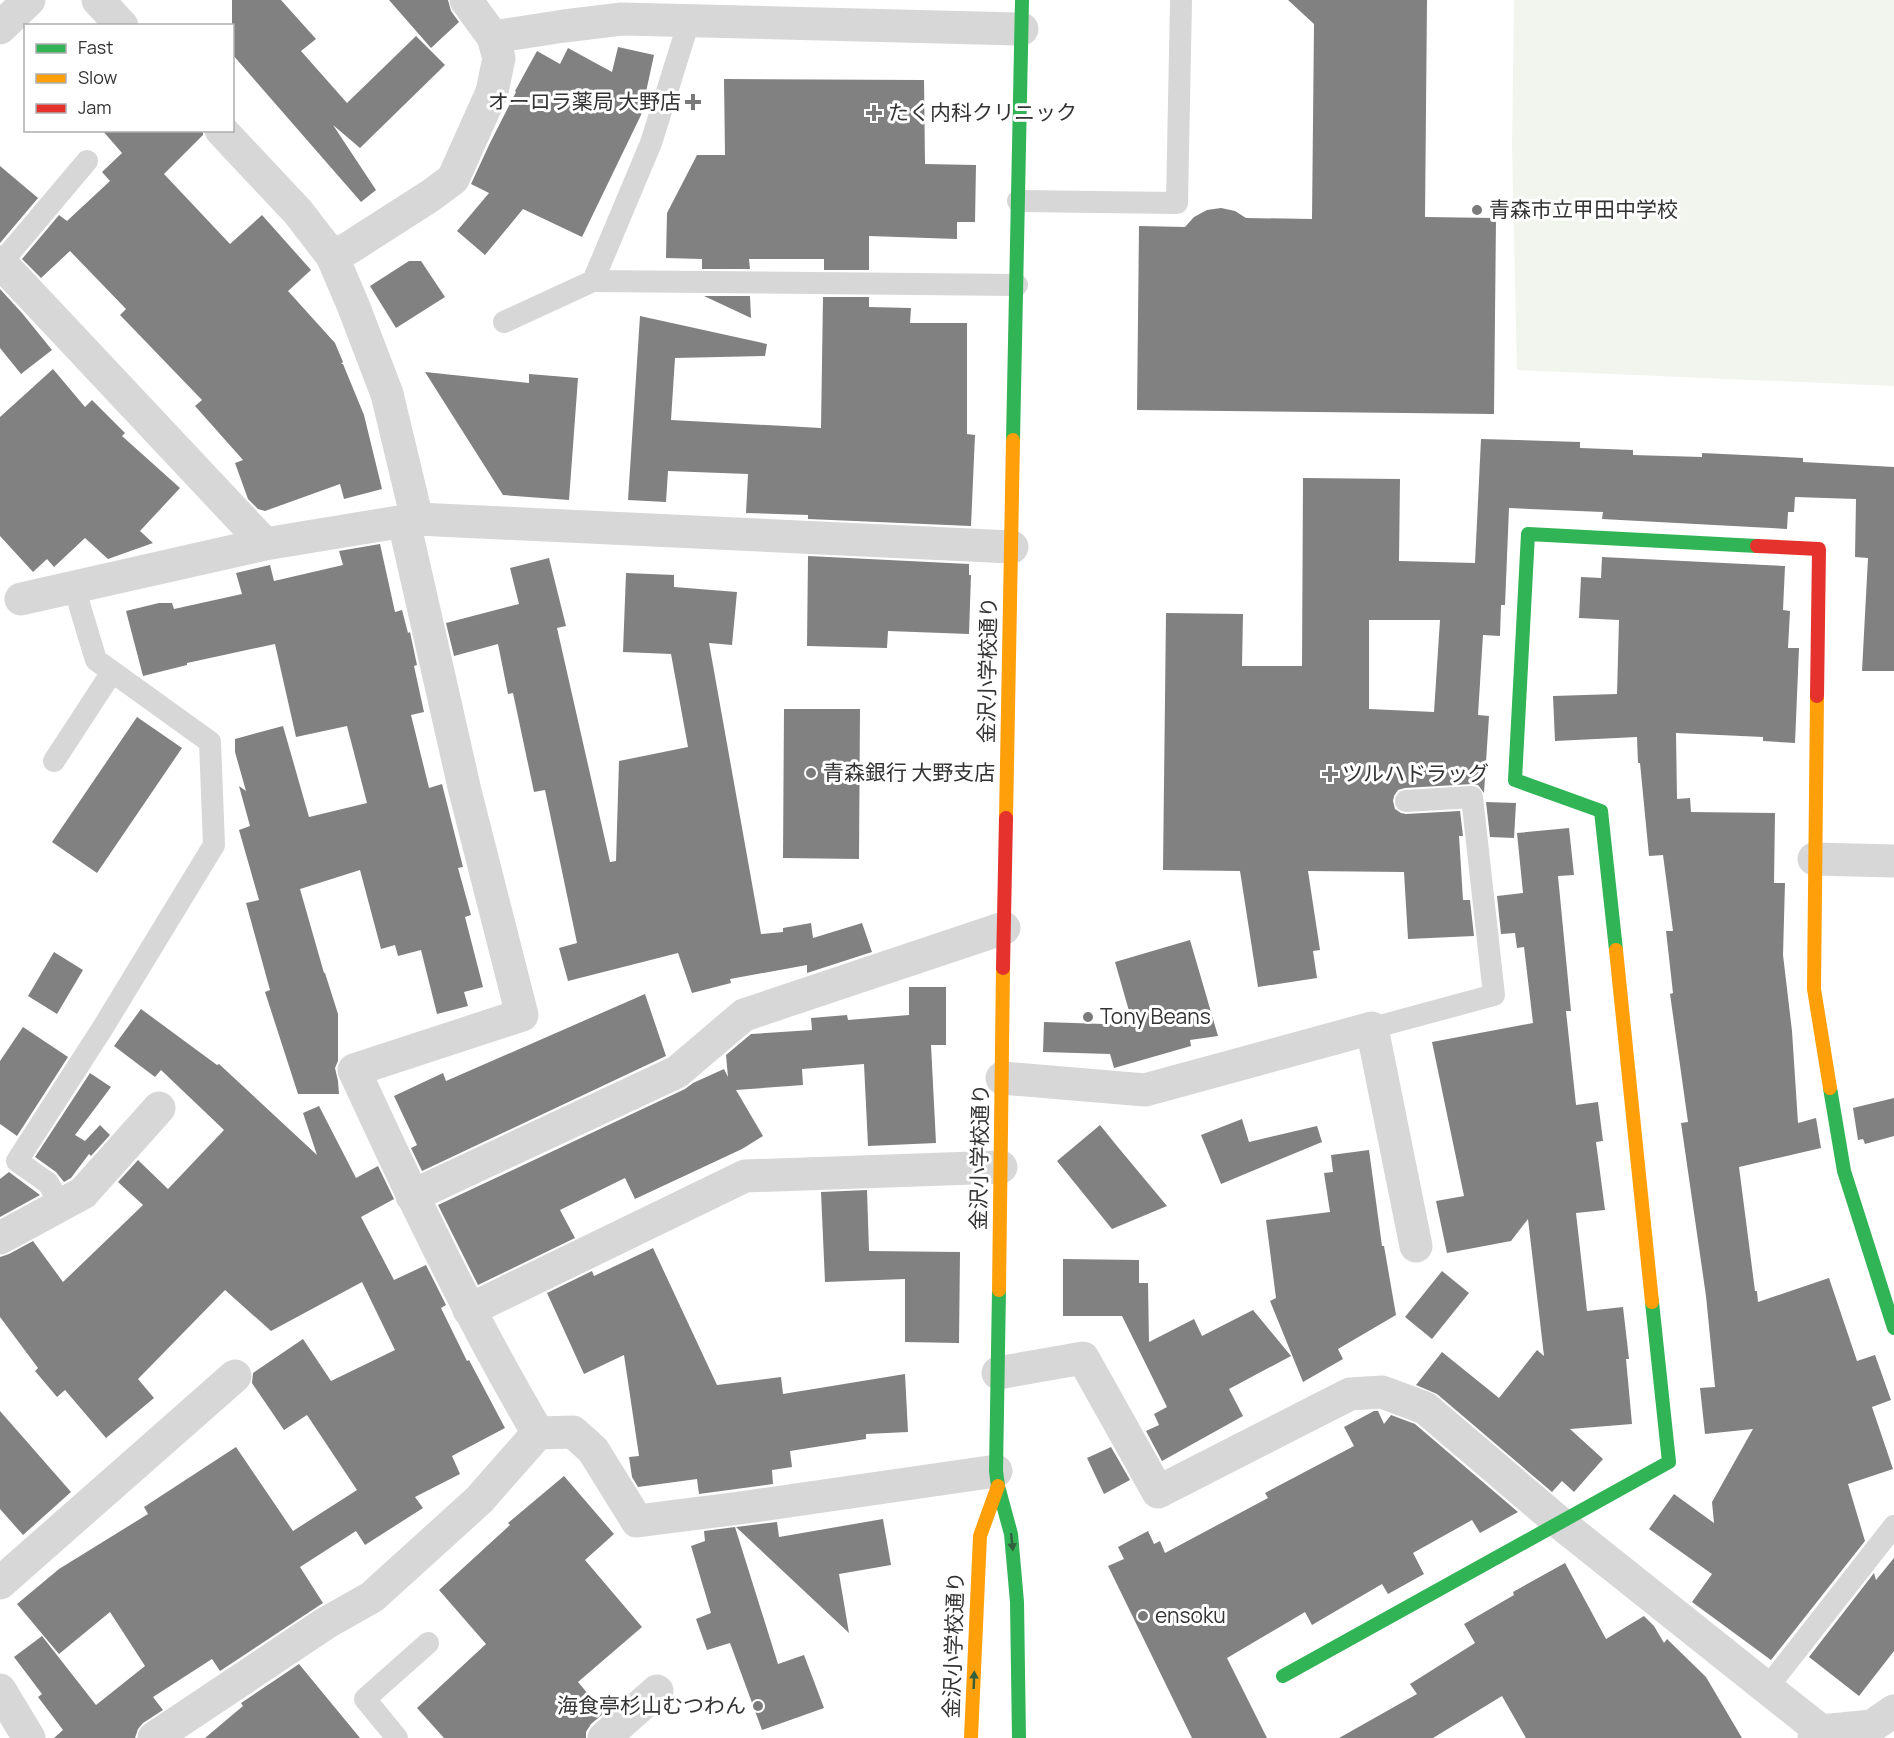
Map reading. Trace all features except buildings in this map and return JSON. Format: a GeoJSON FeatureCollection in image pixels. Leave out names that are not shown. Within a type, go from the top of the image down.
{"type":"FeatureCollection","features":[{"type":"Feature","properties":{"kind":"street"},"geometry":{"type":"LineString","coordinates":[[0,28],[29,0]]}},
{"type":"Feature","properties":{"kind":"street"},"geometry":{"type":"LineString","coordinates":[[98,0],[120,24]]}},
{"type":"Feature","properties":{"kind":"street"},"geometry":{"type":"LineString","coordinates":[[332,256],[349,248],[453,179],[492,92],[499,58],[493,37],[466,0]]}},
{"type":"Feature","properties":{"kind":"street"},"geometry":{"type":"LineString","coordinates":[[493,37],[622,19],[689,21],[1022,14]]}},
{"type":"Feature","properties":{"kind":"street","name":"金沢小学校通り"},"geometry":{"type":"LineString","coordinates":[[1018,1738],[1017,1602],[1011,1534],[997,1478],[1004,928],[1022,14]]}},
{"type":"Feature","properties":{"kind":"street"},"geometry":{"type":"LineString","coordinates":[[223,132],[298,212],[332,256],[387,394],[410,521],[465,791],[522,1015],[354,1070],[412,1196],[469,1310],[538,1433]]}},
{"type":"Feature","properties":{"kind":"street"},"geometry":{"type":"LineString","coordinates":[[1,262],[265,544]]}},
{"type":"Feature","properties":{"kind":"street"},"geometry":{"type":"LineString","coordinates":[[21,599],[265,544],[410,521],[1012,547]]}},
{"type":"Feature","properties":{"kind":"street"},"geometry":{"type":"LineString","coordinates":[[1284,1676],[1669,1462],[1601,811],[1515,780],[1528,534],[1819,549],[1814,988],[1844,1171],[1894,1328]]}},
{"type":"Feature","properties":{"kind":"street"},"geometry":{"type":"LineString","coordinates":[[1814,859],[1894,861]]}},
{"type":"Feature","properties":{"kind":"street"},"geometry":{"type":"LineString","coordinates":[[412,1196],[677,1072],[744,1015],[1004,928]]}},
{"type":"Feature","properties":{"kind":"street"},"geometry":{"type":"LineString","coordinates":[[1002,1078],[1144,1090],[1372,1028],[1416,1246]]}},
{"type":"Feature","properties":{"kind":"street"},"geometry":{"type":"LineString","coordinates":[[0,1238],[83,1193],[159,1108]]}},
{"type":"Feature","properties":{"kind":"street"},"geometry":{"type":"LineString","coordinates":[[469,1310],[745,1176],[1001,1167]]}},
{"type":"Feature","properties":{"kind":"street"},"geometry":{"type":"LineString","coordinates":[[998,1373],[1083,1358],[1158,1492],[1350,1394],[1382,1392],[1425,1408],[1560,1523],[1767,1688],[1817,1734],[1872,1726],[1894,1711]]}},
{"type":"Feature","properties":{"kind":"street"},"geometry":{"type":"LineString","coordinates":[[0,1583],[235,1376]]}},
{"type":"Feature","properties":{"kind":"street"},"geometry":{"type":"LineString","coordinates":[[154,1738],[326,1623],[372,1597],[479,1500],[538,1433],[573,1432],[592,1450],[637,1521],[997,1478]]}},
{"type":"Feature","properties":{"kind":"street","name":"金沢小学校通り"},"geometry":{"type":"LineString","coordinates":[[971,1738],[980,1536],[997,1478]]}},
{"type":"Feature","properties":{"kind":"street"},"geometry":{"type":"LineString","coordinates":[[0,1690],[29,1738]]}},
{"type":"Feature","properties":{"kind":"street"},"geometry":{"type":"LineString","coordinates":[[604,1738],[657,1691]]}},
{"type":"Feature","properties":{"kind":"lane"},"geometry":{"type":"LineString","coordinates":[[1018,201],[1177,203],[1181,0]]}},
{"type":"Feature","properties":{"kind":"lane"},"geometry":{"type":"LineString","coordinates":[[593,281],[651,143],[689,21]]}},
{"type":"Feature","properties":{"kind":"lane"},"geometry":{"type":"LineString","coordinates":[[1,262],[87,160]]}},
{"type":"Feature","properties":{"kind":"lane"},"geometry":{"type":"LineString","coordinates":[[504,322],[593,281],[1017,285]]}},
{"type":"Feature","properties":{"kind":"lane"},"geometry":{"type":"LineString","coordinates":[[62,1205],[48,1183],[17,1161],[102,1029],[214,845],[210,742],[96,660],[74,587]]}},
{"type":"Feature","properties":{"kind":"lane"},"geometry":{"type":"LineString","coordinates":[[54,761],[112,672]]}},
{"type":"Feature","properties":{"kind":"lane"},"geometry":{"type":"LineString","coordinates":[[1372,1028],[1494,995],[1472,797],[1406,801]]}},
{"type":"Feature","properties":{"kind":"lane"},"geometry":{"type":"LineString","coordinates":[[1767,1688],[1894,1526]]}},
{"type":"Feature","properties":{"kind":"lane"},"geometry":{"type":"LineString","coordinates":[[398,1738],[365,1699],[428,1643]]}},
{"type":"Feature","properties":{"kind":"shaded area"},"geometry":{"type":"Polygon","coordinates":[[[1514,0],[1894,0],[1894,386],[1517,370],[1512,147],[1514,0]]]}},
{"type":"Feature","properties":{"kind":"traffic: fast"},"geometry":{"type":"LineString","coordinates":[[1013,440],[1022,0]]}},
{"type":"Feature","properties":{"kind":"traffic: fast"},"geometry":{"type":"LineString","coordinates":[[1616,950],[1601,811],[1515,780],[1528,534],[1757,546]]}},
{"type":"Feature","properties":{"kind":"traffic: fast"},"geometry":{"type":"LineString","coordinates":[[1830,1088],[1844,1171],[1894,1328]]}},
{"type":"Feature","properties":{"kind":"traffic: fast"},"geometry":{"type":"LineString","coordinates":[[999,1290],[996,1471],[1011,1534],[1017,1602],[1019,1738]]}},
{"type":"Feature","properties":{"kind":"traffic: fast"},"geometry":{"type":"LineString","coordinates":[[1283,1676],[1669,1462],[1652,1302]]}},
{"type":"Feature","properties":{"kind":"traffic: slow"},"geometry":{"type":"LineString","coordinates":[[1006,818],[1013,440]]}},
{"type":"Feature","properties":{"kind":"traffic: slow"},"geometry":{"type":"LineString","coordinates":[[1817,696],[1814,989],[1830,1088]]}},
{"type":"Feature","properties":{"kind":"traffic: slow"},"geometry":{"type":"LineString","coordinates":[[1616,950],[1652,1302]]}},
{"type":"Feature","properties":{"kind":"traffic: slow"},"geometry":{"type":"LineString","coordinates":[[999,1290],[1003,968]]}},
{"type":"Feature","properties":{"kind":"traffic: slow"},"geometry":{"type":"LineString","coordinates":[[971,1738],[980,1536],[998,1486]]}},
{"type":"Feature","properties":{"kind":"traffic: jam"},"geometry":{"type":"LineString","coordinates":[[1757,546],[1819,549],[1817,696]]}},
{"type":"Feature","properties":{"kind":"traffic: jam"},"geometry":{"type":"LineString","coordinates":[[1003,968],[1006,818]]}},
{"type":"Feature","properties":{"kind":"place","name":"オーロラ薬局 大野店"},"geometry":{"type":"Point","coordinates":[693,102]}},
{"type":"Feature","properties":{"kind":"place","name":"たく内科クリニック"},"geometry":{"type":"Point","coordinates":[874,113]}},
{"type":"Feature","properties":{"kind":"place","name":"青森市立甲田中学校"},"geometry":{"type":"Point","coordinates":[1477,210]}},
{"type":"Feature","properties":{"kind":"place","name":"青森銀行 大野支店"},"geometry":{"type":"Point","coordinates":[811,773]}},
{"type":"Feature","properties":{"kind":"place","name":"ツルハドラッグ"},"geometry":{"type":"Point","coordinates":[1330,774]}},
{"type":"Feature","properties":{"kind":"place","name":"Tony Beans"},"geometry":{"type":"Point","coordinates":[1088,1017]}},
{"type":"Feature","properties":{"kind":"place","name":"ensoku"},"geometry":{"type":"Point","coordinates":[1143,1616]}},
{"type":"Feature","properties":{"kind":"place","name":"海食亭杉山むつわん"},"geometry":{"type":"Point","coordinates":[758,1706]}}]}
